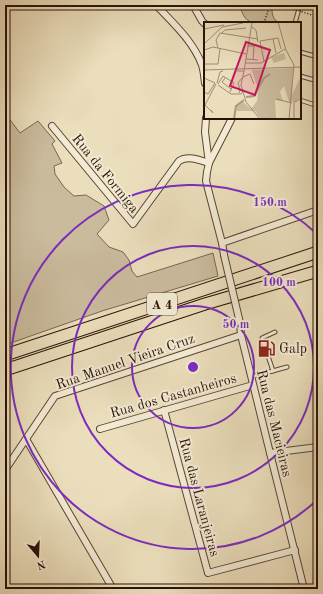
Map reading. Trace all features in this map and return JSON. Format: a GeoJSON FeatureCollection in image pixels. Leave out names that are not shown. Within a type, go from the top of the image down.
{"type":"FeatureCollection","features":[{"type":"Feature","properties":{"kind":"highway","name":"A 4"},"geometry":{"type":"LineString","coordinates":[[5,355],[318,252]]}},
{"type":"Feature","properties":{"kind":"highway","name":"A 4"},"geometry":{"type":"LineString","coordinates":[[5,370],[205,304],[318,271]]}},
{"type":"Feature","properties":{"kind":"street"},"geometry":{"type":"LineString","coordinates":[[156,5],[189,42],[197,55],[202,67],[204,78]]}},
{"type":"Feature","properties":{"kind":"street"},"geometry":{"type":"LineString","coordinates":[[192,5],[204,23]]}},
{"type":"Feature","properties":{"kind":"street"},"geometry":{"type":"LineString","coordinates":[[206,119],[205,132],[209,163]]}},
{"type":"Feature","properties":{"kind":"street"},"geometry":{"type":"LineString","coordinates":[[232,119],[209,163],[206,181],[222,244],[318,210]]}},
{"type":"Feature","properties":{"kind":"street","name":"Rua da Formiga"},"geometry":{"type":"LineString","coordinates":[[52,126],[133,224],[179,161],[183,158],[191,158],[209,163]]}},
{"type":"Feature","properties":{"kind":"street","name":"Rua das Macieiras"},"geometry":{"type":"LineString","coordinates":[[222,244],[240,323],[241,335],[304,589]]}},
{"type":"Feature","properties":{"kind":"street","name":"Rua Manuel Vieira Cruz"},"geometry":{"type":"LineString","coordinates":[[5,470],[55,396],[241,335]]}},
{"type":"Feature","properties":{"kind":"street","name":"Rua dos Castanheiros"},"geometry":{"type":"LineString","coordinates":[[100,429],[253,385]]}},
{"type":"Feature","properties":{"kind":"street","name":"Rua das Laranjeiras"},"geometry":{"type":"LineString","coordinates":[[164,410],[208,573],[295,550]]}},
{"type":"Feature","properties":{"kind":"street"},"geometry":{"type":"LineString","coordinates":[[26,439],[113,589]]}},
{"type":"Feature","properties":{"kind":"street"},"geometry":{"type":"LineString","coordinates":[[270,453],[318,447]]}},
{"type":"Feature","properties":{"kind":"lane"},"geometry":{"type":"LineString","coordinates":[[295,22],[300,5]]}},
{"type":"Feature","properties":{"kind":"lane"},"geometry":{"type":"LineString","coordinates":[[301,52],[318,57]]}},
{"type":"Feature","properties":{"kind":"lane"},"geometry":{"type":"LineString","coordinates":[[301,76],[318,81]]}},
{"type":"Feature","properties":{"kind":"lane"},"geometry":{"type":"LineString","coordinates":[[301,100],[318,106]]}},
{"type":"Feature","properties":{"kind":"lane"},"geometry":{"type":"LineString","coordinates":[[273,371],[262,338],[275,332]]}},
{"type":"Feature","properties":{"kind":"lane"},"geometry":{"type":"LineString","coordinates":[[251,377],[287,367]]}},
{"type":"Feature","properties":{"kind":"path"},"geometry":{"type":"LineString","coordinates":[[264,22],[270,5]]}},
{"type":"Feature","properties":{"kind":"path"},"geometry":{"type":"LineString","coordinates":[[293,9],[312,15]]}},
{"type":"Feature","properties":{"kind":"shaded area"},"geometry":{"type":"Polygon","coordinates":[[[240,5],[273,5],[273,15],[278,22],[252,22],[245,18],[240,5]]]}},
{"type":"Feature","properties":{"kind":"shaded area"},"geometry":{"type":"Polygon","coordinates":[[[5,113],[20,133],[38,121],[55,141],[52,144],[62,163],[54,166],[55,174],[64,187],[74,196],[86,195],[104,206],[109,220],[97,234],[109,247],[123,252],[129,260],[132,271],[137,277],[213,253],[218,276],[102,311],[5,345],[5,113]]]}},
{"type":"Feature","properties":{"kind":"place","name":"Galp"},"geometry":{"type":"Point","coordinates":[266,348]}}]}
